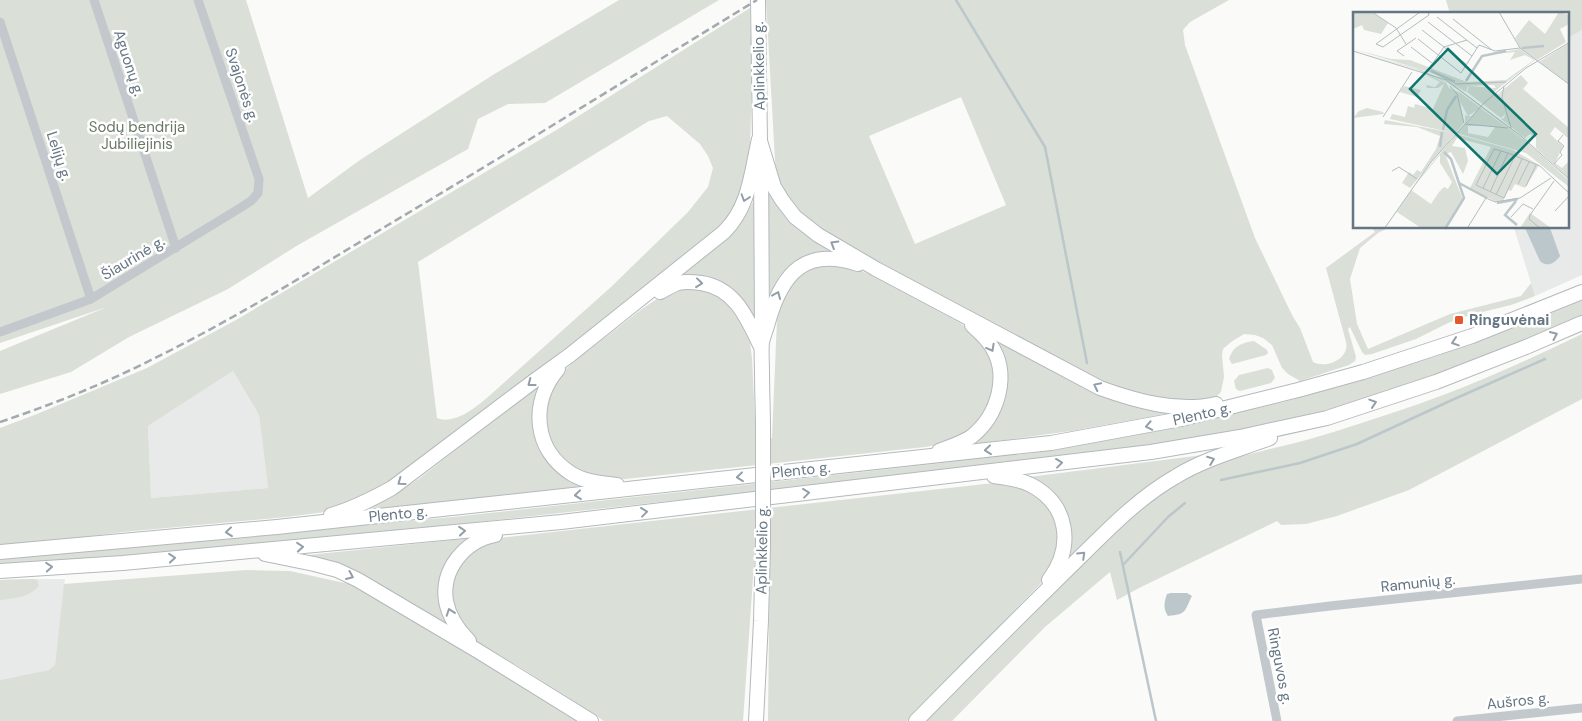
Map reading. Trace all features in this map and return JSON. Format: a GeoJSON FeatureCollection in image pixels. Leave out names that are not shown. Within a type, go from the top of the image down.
{"type":"FeatureCollection","features":[{"type":"Feature","properties":{"kind":"highway","name":"Aplinkkelio g."},"geometry":{"type":"LineString","coordinates":[[754,720],[761,621],[763,430],[758,0]]}},
{"type":"Feature","properties":{"kind":"highway"},"geometry":{"type":"LineString","coordinates":[[760,137],[774,187],[795,217],[818,235],[876,269],[1100,388],[1130,399],[1162,405],[1210,405],[1273,391],[1298,390]]}},
{"type":"Feature","properties":{"kind":"highway"},"geometry":{"type":"LineString","coordinates":[[277,527],[346,511],[392,488],[534,380],[570,355],[704,249],[734,222],[747,196],[760,137]]}},
{"type":"Feature","properties":{"kind":"highway"},"geometry":{"type":"LineString","coordinates":[[762,345],[780,288],[789,276],[801,266],[814,260],[831,258],[847,260],[876,269]]}},
{"type":"Feature","properties":{"kind":"highway"},"geometry":{"type":"LineString","coordinates":[[637,303],[678,283],[710,284],[720,288],[735,300],[745,313],[762,345]]}},
{"type":"Feature","properties":{"kind":"highway","name":"Plento g."},"geometry":{"type":"LineString","coordinates":[[0,552],[277,527],[1051,443],[1118,432],[1225,409],[1363,372],[1472,336],[1582,292]]}},
{"type":"Feature","properties":{"kind":"highway"},"geometry":{"type":"LineString","coordinates":[[927,456],[970,438],[984,424],[994,409],[1000,394],[998,361],[991,345],[958,312]]}},
{"type":"Feature","properties":{"kind":"highway","name":"Plento g."},"geometry":{"type":"LineString","coordinates":[[0,571],[123,563],[561,522],[1151,452],[1240,438],[1327,418],[1436,382],[1582,323]]}},
{"type":"Feature","properties":{"kind":"highway"},"geometry":{"type":"LineString","coordinates":[[570,355],[543,392],[539,422],[545,445],[559,464],[573,475],[595,482],[638,488]]}},
{"type":"Feature","properties":{"kind":"highway"},"geometry":{"type":"LineString","coordinates":[[916,721],[1009,626],[1130,509],[1152,491],[1176,476],[1202,464],[1327,418]]}},
{"type":"Feature","properties":{"kind":"highway"},"geometry":{"type":"LineString","coordinates":[[976,474],[1014,479],[1031,484],[1053,502],[1063,523],[1065,534],[1063,554],[1058,568],[1009,626]]}},
{"type":"Feature","properties":{"kind":"highway"},"geometry":{"type":"LineString","coordinates":[[478,651],[454,624],[449,612],[446,592],[453,564],[462,552],[482,537],[561,522]]}},
{"type":"Feature","properties":{"kind":"highway"},"geometry":{"type":"LineString","coordinates":[[252,551],[337,570],[358,580],[591,721]]}},
{"type":"Feature","properties":{"kind":"street","name":"Aguonų g."},"geometry":{"type":"LineString","coordinates":[[94,0],[176,248]]}},
{"type":"Feature","properties":{"kind":"street","name":"Svajonės g."},"geometry":{"type":"LineString","coordinates":[[198,0],[259,179]]}},
{"type":"Feature","properties":{"kind":"street","name":"Lelijų g."},"geometry":{"type":"LineString","coordinates":[[0,22],[91,299]]}},
{"type":"Feature","properties":{"kind":"street","name":"Šiaurinė g."},"geometry":{"type":"LineString","coordinates":[[0,332],[91,299],[251,201],[258,193],[259,179]]}},
{"type":"Feature","properties":{"kind":"street","name":"Ramunių g."},"geometry":{"type":"LineString","coordinates":[[1256,615],[1582,579]]}},
{"type":"Feature","properties":{"kind":"street","name":"Ringuvos g."},"geometry":{"type":"LineString","coordinates":[[1256,615],[1277,721]]}},
{"type":"Feature","properties":{"kind":"street","name":"Aušros g."},"geometry":{"type":"LineString","coordinates":[[1457,721],[1582,708]]}},
{"type":"Feature","properties":{"kind":"shaded area"},"geometry":{"type":"Polygon","coordinates":[[[1582,30],[1582,275],[1535,296],[1514,229],[1570,229],[1570,37],[1582,30]]]}},
{"type":"Feature","properties":{"kind":"shaded area"},"geometry":{"type":"Polygon","coordinates":[[[1525,229],[1550,229],[1560,256],[1553,263],[1545,264],[1540,261],[1525,229]]]}},
{"type":"Feature","properties":{"kind":"shaded area"},"geometry":{"type":"Polygon","coordinates":[[[233,371],[259,415],[268,488],[151,498],[148,426],[233,371]]]}},
{"type":"Feature","properties":{"kind":"shaded area"},"geometry":{"type":"Polygon","coordinates":[[[65,579],[55,665],[50,670],[0,680],[0,580],[65,579]]]}},
{"type":"Feature","properties":{"kind":"shaded area"},"geometry":{"type":"Polygon","coordinates":[[[1187,593],[1192,596],[1182,613],[1168,616],[1165,611],[1165,603],[1167,594],[1187,593]]]}},
{"type":"Feature","properties":{"kind":"green space","name":"Sodų bendrija Jubiliejinis"},"geometry":{"type":"Polygon","coordinates":[[[0,0],[246,0],[308,198],[360,160],[496,73],[619,0],[719,0],[545,103],[508,104],[478,119],[468,149],[298,245],[228,289],[129,337],[71,372],[0,394],[0,351],[107,307],[0,343],[0,0]]]}},
{"type":"Feature","properties":{"kind":"green space"},"geometry":{"type":"Polygon","coordinates":[[[766,0],[1229,0],[1190,22],[1183,30],[1185,45],[1255,238],[1300,328],[1313,362],[1324,364],[1336,361],[1341,358],[1346,348],[1326,268],[1375,232],[1373,229],[1386,229],[1360,248],[1350,279],[1357,324],[1368,349],[1450,314],[1521,296],[1531,283],[1535,296],[1511,305],[1470,315],[1448,323],[1416,339],[1372,354],[1365,355],[1362,352],[1350,327],[1348,329],[1356,357],[1355,361],[1349,365],[1300,381],[1282,368],[1272,345],[1263,338],[1244,334],[1223,349],[1224,377],[1221,392],[1216,397],[1196,403],[1122,393],[847,246],[810,224],[793,208],[776,178],[766,0]],[[961,97],[869,136],[915,244],[1006,205],[961,97]]]}},
{"type":"Feature","properties":{"kind":"green space"},"geometry":{"type":"Polygon","coordinates":[[[1446,0],[1582,0],[1582,30],[1570,37],[1570,12],[1449,12],[1446,0]]]}},
{"type":"Feature","properties":{"kind":"green space"},"geometry":{"type":"Polygon","coordinates":[[[750,8],[752,71],[750,151],[746,181],[731,217],[707,241],[415,468],[354,504],[325,512],[123,532],[0,548],[0,428],[147,368],[236,320],[558,129],[750,8]],[[667,116],[649,121],[418,262],[437,418],[444,420],[457,417],[471,410],[488,397],[611,287],[688,212],[708,187],[713,168],[708,156],[700,144],[667,116]],[[233,371],[148,426],[151,498],[268,488],[259,415],[233,371]]]}},
{"type":"Feature","properties":{"kind":"green space"},"geometry":{"type":"Polygon","coordinates":[[[768,186],[791,222],[808,236],[835,253],[820,254],[770,299],[768,186]]]}},
{"type":"Feature","properties":{"kind":"green space"},"geometry":{"type":"Polygon","coordinates":[[[754,200],[755,321],[743,302],[677,277],[716,247],[743,220],[754,200]]]}},
{"type":"Feature","properties":{"kind":"green space"},"geometry":{"type":"Polygon","coordinates":[[[848,265],[873,276],[960,323],[979,337],[987,348],[997,382],[993,406],[975,429],[952,442],[925,447],[616,480],[583,474],[552,450],[544,410],[559,375],[577,359],[661,296],[679,288],[699,286],[715,292],[737,307],[749,335],[756,439],[772,438],[777,320],[781,301],[799,274],[814,266],[848,265]]]}},
{"type":"Feature","properties":{"kind":"green space"},"geometry":{"type":"Polygon","coordinates":[[[1582,297],[1582,316],[1476,361],[1360,402],[1269,424],[1145,449],[340,537],[0,565],[0,558],[453,517],[1033,453],[1124,437],[1284,402],[1437,356],[1496,334],[1582,297]]]}},
{"type":"Feature","properties":{"kind":"green space"},"geometry":{"type":"Polygon","coordinates":[[[1582,334],[1582,399],[1409,490],[1337,516],[1306,524],[1281,525],[1277,521],[1117,600],[1110,572],[1045,627],[952,721],[925,721],[1122,523],[1176,484],[1223,462],[1322,436],[1449,393],[1582,334]]]}},
{"type":"Feature","properties":{"kind":"green space"},"geometry":{"type":"Polygon","coordinates":[[[991,336],[1109,398],[1139,407],[1170,413],[1071,431],[968,445],[1003,401],[991,336]]]}},
{"type":"Feature","properties":{"kind":"green space"},"geometry":{"type":"Polygon","coordinates":[[[1254,341],[1267,350],[1268,353],[1232,364],[1229,359],[1235,348],[1241,344],[1254,341]]]}},
{"type":"Feature","properties":{"kind":"green space"},"geometry":{"type":"Polygon","coordinates":[[[1268,368],[1272,370],[1275,378],[1271,383],[1240,391],[1236,389],[1234,381],[1239,375],[1268,368]]]}},
{"type":"Feature","properties":{"kind":"green space"},"geometry":{"type":"Polygon","coordinates":[[[540,384],[533,420],[541,448],[586,486],[357,512],[390,498],[420,478],[540,384]]]}},
{"type":"Feature","properties":{"kind":"green space"},"geometry":{"type":"Polygon","coordinates":[[[1219,453],[1191,464],[1068,563],[1072,539],[1069,519],[1065,510],[1046,488],[1029,477],[1219,453]]]}},
{"type":"Feature","properties":{"kind":"green space"},"geometry":{"type":"Polygon","coordinates":[[[994,483],[1026,487],[1044,499],[1056,514],[1062,539],[1046,578],[907,721],[768,721],[770,533],[756,535],[743,721],[604,721],[518,666],[488,650],[469,636],[452,601],[452,588],[456,571],[466,555],[482,543],[499,538],[994,483]]]}},
{"type":"Feature","properties":{"kind":"green space"},"geometry":{"type":"Polygon","coordinates":[[[472,538],[448,564],[450,629],[330,562],[308,555],[472,538]]]}},
{"type":"Feature","properties":{"kind":"green space"},"geometry":{"type":"Polygon","coordinates":[[[246,570],[290,571],[349,584],[352,581],[580,721],[0,721],[0,680],[49,670],[55,665],[64,584],[246,570]]]}},
{"type":"Feature","properties":{"kind":"green space"},"geometry":{"type":"Polygon","coordinates":[[[0,580],[37,580],[39,586],[35,590],[21,597],[0,600],[0,580]]]}},
{"type":"Feature","properties":{"kind":"waterway"},"geometry":{"type":"LineString","coordinates":[[956,0],[1045,147],[1087,363]]}},
{"type":"Feature","properties":{"kind":"waterway"},"geometry":{"type":"LineString","coordinates":[[1221,480],[1300,463],[1357,444],[1545,359]]}},
{"type":"Feature","properties":{"kind":"waterway"},"geometry":{"type":"LineString","coordinates":[[1123,565],[1168,517],[1185,503]]}},
{"type":"Feature","properties":{"kind":"waterway"},"geometry":{"type":"LineString","coordinates":[[1120,552],[1156,721]]}},
{"type":"Feature","properties":{"kind":"railway"},"geometry":{"type":"LineString","coordinates":[[0,422],[57,402],[113,378],[180,346],[240,313],[481,169],[757,0]]}},
{"type":"Feature","properties":{"kind":"place","name":"Ringuvėnai"},"geometry":{"type":"Point","coordinates":[1459,320]}}]}
